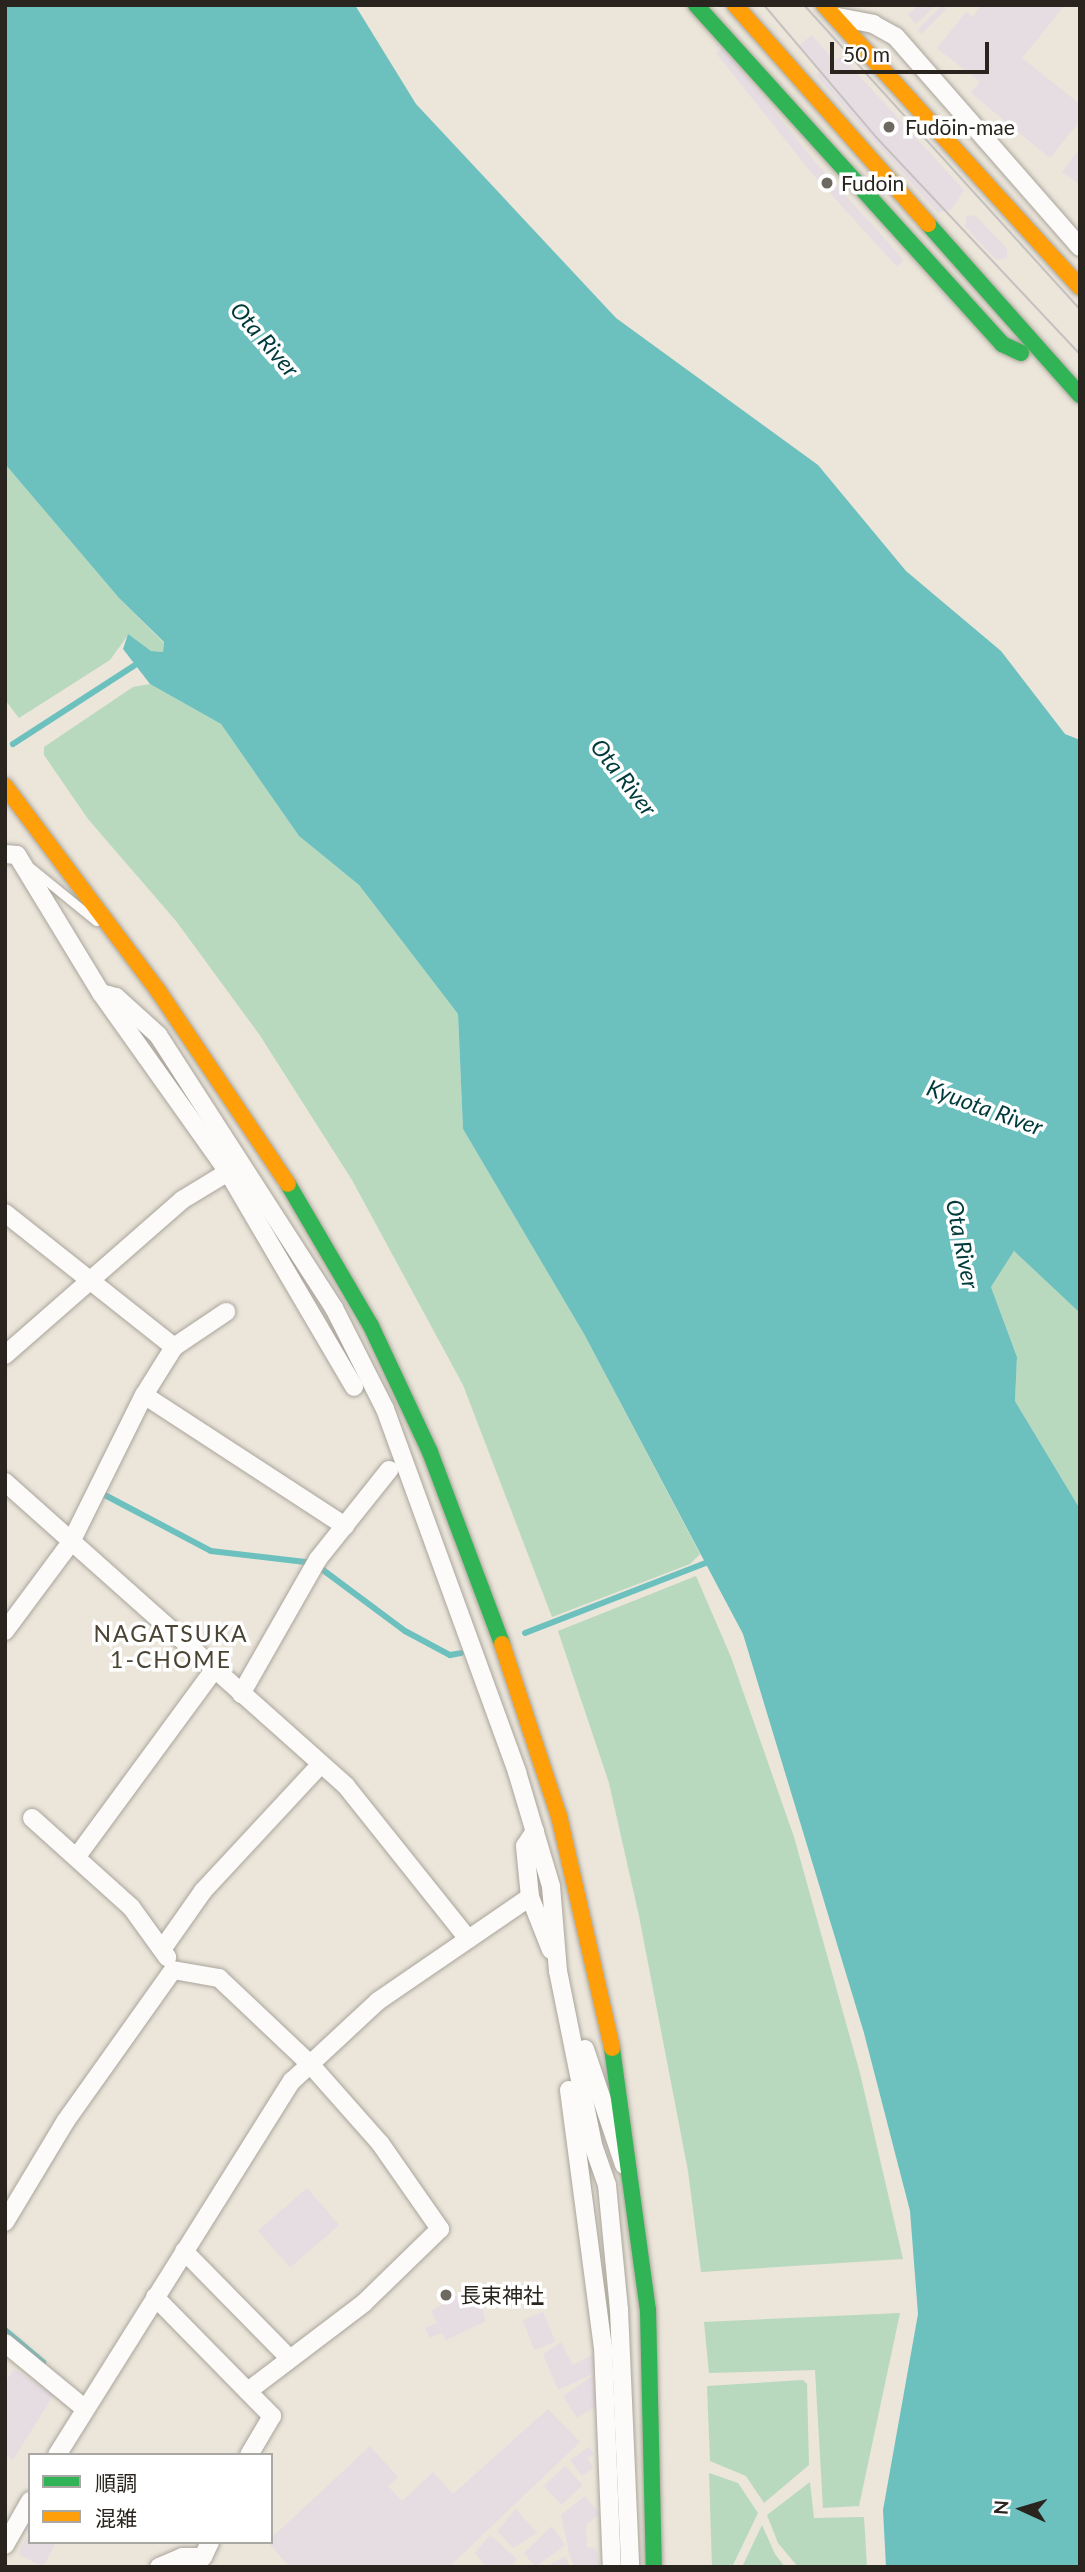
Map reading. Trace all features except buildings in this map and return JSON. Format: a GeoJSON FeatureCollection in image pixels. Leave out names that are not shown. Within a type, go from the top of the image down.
{"type":"FeatureCollection","features":[{"type":"Feature","properties":{"kind":"main road"},"geometry":{"type":"LineString","coordinates":[[696,5],[1002,344],[1050,366]]}},
{"type":"Feature","properties":{"kind":"main road"},"geometry":{"type":"LineString","coordinates":[[735,5],[1050,366],[1080,396]]}},
{"type":"Feature","properties":{"kind":"main road"},"geometry":{"type":"LineString","coordinates":[[829,11],[1080,287]]}},
{"type":"Feature","properties":{"kind":"main road"},"geometry":{"type":"LineString","coordinates":[[5,786],[111,928],[286,1181],[371,1326],[430,1452],[559,1816],[597,1969],[636,2194],[648,2310],[654,2567]]}},
{"type":"Feature","properties":{"kind":"street"},"geometry":{"type":"LineString","coordinates":[[829,11],[873,24],[896,37],[1077,244]]}},
{"type":"Feature","properties":{"kind":"street"},"geometry":{"type":"LineString","coordinates":[[1045,248],[1077,244]]}},
{"type":"Feature","properties":{"kind":"street"},"geometry":{"type":"LineString","coordinates":[[11,855],[101,993],[228,1172],[354,1387]]}},
{"type":"Feature","properties":{"kind":"street"},"geometry":{"type":"LineString","coordinates":[[101,993],[116,997],[158,1035],[334,1308],[386,1409],[448,1571],[551,1886],[558,1971],[593,2145],[607,2185],[619,2310],[630,2567]]}},
{"type":"Feature","properties":{"kind":"street"},"geometry":{"type":"LineString","coordinates":[[5,1355],[182,1200],[228,1172]]}},
{"type":"Feature","properties":{"kind":"street"},"geometry":{"type":"LineString","coordinates":[[5,1213],[174,1347]]}},
{"type":"Feature","properties":{"kind":"street"},"geometry":{"type":"LineString","coordinates":[[5,1631],[71,1542],[144,1395],[174,1347],[226,1312]]}},
{"type":"Feature","properties":{"kind":"street"},"geometry":{"type":"LineString","coordinates":[[144,1395],[345,1526]]}},
{"type":"Feature","properties":{"kind":"street"},"geometry":{"type":"LineString","coordinates":[[241,1694],[318,1559],[389,1471]]}},
{"type":"Feature","properties":{"kind":"street"},"geometry":{"type":"LineString","coordinates":[[5,1482],[346,1786],[468,1939]]}},
{"type":"Feature","properties":{"kind":"street"},"geometry":{"type":"LineString","coordinates":[[78,1855],[214,1670]]}},
{"type":"Feature","properties":{"kind":"street"},"geometry":{"type":"LineString","coordinates":[[163,1948],[203,1891],[321,1764]]}},
{"type":"Feature","properties":{"kind":"street"},"geometry":{"type":"LineString","coordinates":[[32,1818],[78,1855],[163,1948],[173,1970]]}},
{"type":"Feature","properties":{"kind":"street"},"geometry":{"type":"LineString","coordinates":[[535,1831],[525,1846],[530,1897],[636,2194]]}},
{"type":"Feature","properties":{"kind":"street"},"geometry":{"type":"LineString","coordinates":[[58,2453],[292,2081],[378,2001],[530,1897]]}},
{"type":"Feature","properties":{"kind":"street"},"geometry":{"type":"LineString","coordinates":[[173,1970],[219,1978],[310,2064],[380,2143],[440,2229],[364,2303],[248,2391]]}},
{"type":"Feature","properties":{"kind":"street"},"geometry":{"type":"LineString","coordinates":[[5,2222],[65,2122],[173,1970]]}},
{"type":"Feature","properties":{"kind":"street"},"geometry":{"type":"LineString","coordinates":[[569,2090],[603,2347],[612,2567]]}},
{"type":"Feature","properties":{"kind":"street"},"geometry":{"type":"LineString","coordinates":[[607,2185],[591,2244],[619,2310]]}},
{"type":"Feature","properties":{"kind":"street"},"geometry":{"type":"LineString","coordinates":[[184,2251],[289,2358]]}},
{"type":"Feature","properties":{"kind":"street"},"geometry":{"type":"LineString","coordinates":[[155,2297],[272,2416],[250,2453]]}},
{"type":"Feature","properties":{"kind":"street"},"geometry":{"type":"LineString","coordinates":[[5,2343],[84,2408]]}},
{"type":"Feature","properties":{"kind":"street"},"geometry":{"type":"LineString","coordinates":[[5,2544],[28,2504]]}},
{"type":"Feature","properties":{"kind":"street"},"geometry":{"type":"LineString","coordinates":[[159,2567],[182,2557],[203,2557],[209,2544]]}},
{"type":"Feature","properties":{"kind":"lane"},"geometry":{"type":"LineString","coordinates":[[11,855],[89,918],[111,928]]}},
{"type":"Feature","properties":{"kind":"green space"},"geometry":{"type":"Polygon","coordinates":[[[5,464],[119,598],[164,643],[163,652],[151,651],[128,635],[110,660],[19,718],[5,700],[5,464]]]}},
{"type":"Feature","properties":{"kind":"green space"},"geometry":{"type":"Polygon","coordinates":[[[150,684],[221,724],[299,836],[359,885],[458,1014],[463,1129],[584,1334],[700,1554],[690,1564],[552,1617],[463,1385],[352,1180],[259,1034],[176,921],[88,819],[44,755],[44,747],[133,687],[150,684]]]}},
{"type":"Feature","properties":{"kind":"green space"},"geometry":{"type":"Polygon","coordinates":[[[1014,1251],[1080,1313],[1080,1509],[1015,1401],[1017,1357],[991,1287],[1014,1251]]]}},
{"type":"Feature","properties":{"kind":"green space"},"geometry":{"type":"Polygon","coordinates":[[[696,1576],[731,1657],[794,1837],[860,2073],[903,2259],[701,2272],[688,2171],[639,1916],[609,1783],[558,1631],[696,1576]]]}},
{"type":"Feature","properties":{"kind":"green space"},"geometry":{"type":"Polygon","coordinates":[[[900,2313],[859,2506],[823,2508],[815,2370],[709,2373],[704,2322],[900,2313]]]}},
{"type":"Feature","properties":{"kind":"green space"},"geometry":{"type":"Polygon","coordinates":[[[803,2380],[807,2384],[809,2465],[764,2503],[746,2476],[710,2461],[707,2386],[803,2380]]]}},
{"type":"Feature","properties":{"kind":"green space"},"geometry":{"type":"Polygon","coordinates":[[[709,2473],[738,2483],[758,2513],[732,2567],[712,2567],[709,2473]]]}},
{"type":"Feature","properties":{"kind":"green space"},"geometry":{"type":"Polygon","coordinates":[[[810,2482],[814,2518],[864,2517],[867,2567],[798,2567],[778,2543],[767,2515],[810,2482]]]}},
{"type":"Feature","properties":{"kind":"green space"},"geometry":{"type":"Polygon","coordinates":[[[762,2525],[775,2554],[785,2567],[742,2567],[762,2525]]]}},
{"type":"Feature","properties":{"kind":"water"},"geometry":{"type":"Polygon","coordinates":[[[5,5],[355,5],[416,104],[616,318],[818,465],[906,571],[1001,651],[1065,734],[1080,740],[1080,1313],[1014,1251],[991,1287],[1017,1357],[1015,1401],[1080,1509],[1080,2567],[886,2567],[883,2510],[918,2314],[910,2211],[864,2033],[743,1634],[584,1334],[463,1129],[458,1014],[359,885],[299,836],[221,724],[150,684],[123,649],[128,634],[151,651],[163,652],[164,642],[119,598],[5,464],[5,5]]]}},
{"type":"Feature","properties":{"kind":"waterway"},"geometry":{"type":"LineString","coordinates":[[13,744],[135,665]]}},
{"type":"Feature","properties":{"kind":"waterway"},"geometry":{"type":"LineString","coordinates":[[101,1493],[211,1551],[305,1562]]}},
{"type":"Feature","properties":{"kind":"waterway"},"geometry":{"type":"LineString","coordinates":[[525,1633],[713,1560]]}},
{"type":"Feature","properties":{"kind":"waterway"},"geometry":{"type":"LineString","coordinates":[[319,1567],[405,1631],[450,1655],[461,1653]]}},
{"type":"Feature","properties":{"kind":"waterway"},"geometry":{"type":"LineString","coordinates":[[5,2330],[43,2362]]}},
{"type":"Feature","properties":{"kind":"tram line"},"geometry":{"type":"LineString","coordinates":[[764,5],[876,137],[1080,354]]}},
{"type":"Feature","properties":{"kind":"tram line"},"geometry":{"type":"LineString","coordinates":[[804,5],[1080,309]]}},
{"type":"Feature","properties":{"kind":"traffic: fast"},"geometry":{"type":"LineString","coordinates":[[696,5],[1002,344],[1021,353]]}},
{"type":"Feature","properties":{"kind":"traffic: fast"},"geometry":{"type":"LineString","coordinates":[[928,224],[1080,395]]}},
{"type":"Feature","properties":{"kind":"traffic: fast"},"geometry":{"type":"LineString","coordinates":[[288,1184],[371,1326],[430,1452],[502,1644]]}},
{"type":"Feature","properties":{"kind":"traffic: fast"},"geometry":{"type":"LineString","coordinates":[[612,2048],[648,2310],[654,2567]]}},
{"type":"Feature","properties":{"kind":"traffic: slow"},"geometry":{"type":"LineString","coordinates":[[735,5],[928,224]]}},
{"type":"Feature","properties":{"kind":"traffic: slow"},"geometry":{"type":"LineString","coordinates":[[824,5],[1080,287]]}},
{"type":"Feature","properties":{"kind":"traffic: slow"},"geometry":{"type":"LineString","coordinates":[[5,786],[159,992],[288,1184]]}},
{"type":"Feature","properties":{"kind":"traffic: slow"},"geometry":{"type":"LineString","coordinates":[[502,1644],[559,1816],[612,2048]]}},
{"type":"Feature","properties":{"kind":"place","name":"Fudōin-mae"},"geometry":{"type":"Point","coordinates":[889,127]}},
{"type":"Feature","properties":{"kind":"place","name":"Fudoin"},"geometry":{"type":"Point","coordinates":[827,183]}},
{"type":"Feature","properties":{"kind":"place","name":"長束神社"},"geometry":{"type":"Point","coordinates":[446,2295]}},
{"type":"Feature","properties":{"kind":"district","name":"NAGATSUKA 1-CHOME"},"geometry":{"type":"Point","coordinates":[171,1646]}},
{"type":"Feature","properties":{"kind":"water label","name":"Ota River"},"geometry":{"type":"Point","coordinates":[265,339]}},
{"type":"Feature","properties":{"kind":"water label","name":"Ota River"},"geometry":{"type":"Point","coordinates":[624,777]}},
{"type":"Feature","properties":{"kind":"water label","name":"Kyuota River"},"geometry":{"type":"Point","coordinates":[985,1107]}},
{"type":"Feature","properties":{"kind":"water label","name":"Ota River"},"geometry":{"type":"Point","coordinates":[963,1244]}}]}
